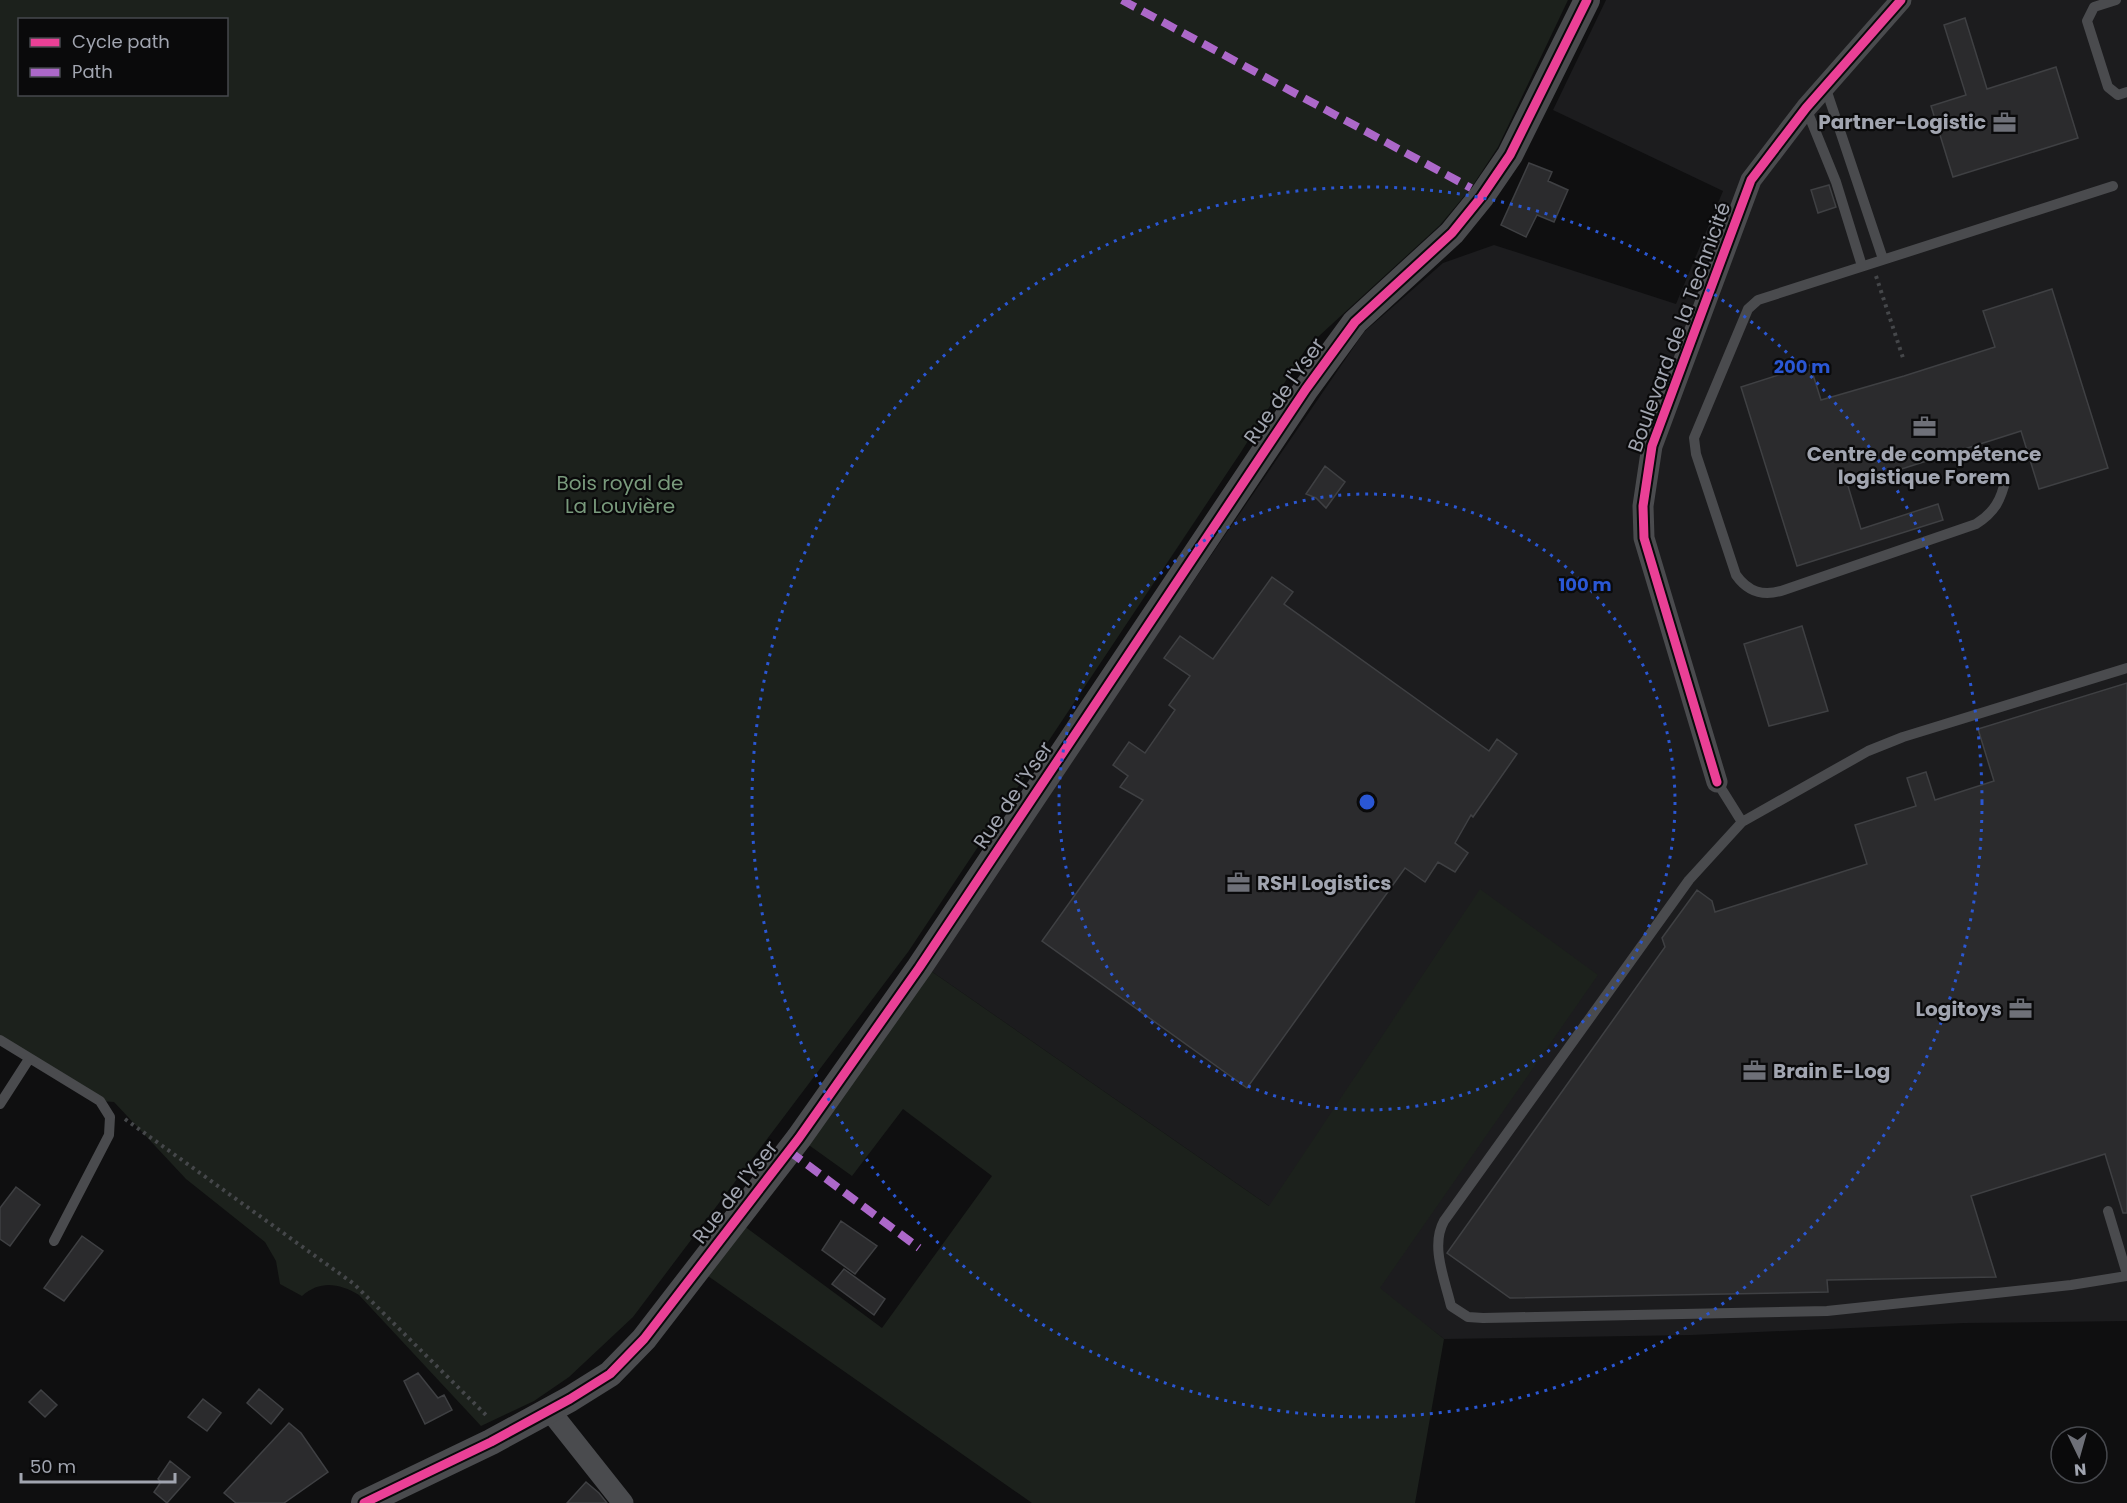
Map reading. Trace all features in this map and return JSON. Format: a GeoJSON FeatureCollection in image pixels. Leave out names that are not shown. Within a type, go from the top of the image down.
{"type":"FeatureCollection","features":[{"type":"Feature","properties":{"kind":"street","name":"Rue de l'Yser"},"geometry":{"type":"LineString","coordinates":[[364,1503],[550,1411],[610,1374],[644,1339],[799,1138],[925,958],[1306,389],[1355,322],[1452,233],[1482,196],[1509,155],[1587,0]]}},
{"type":"Feature","properties":{"kind":"street","name":"Boulevard de la Technicité"},"geometry":{"type":"LineString","coordinates":[[1717,782],[1644,538],[1642,506],[1646,476],[1664,411],[1751,180],[1806,108],[1901,0]]}},
{"type":"Feature","properties":{"kind":"street"},"geometry":{"type":"LineString","coordinates":[[550,1411],[623,1503]]}},
{"type":"Feature","properties":{"kind":"lane"},"geometry":{"type":"LineString","coordinates":[[2116,0],[2094,7],[2087,21],[2108,87],[2118,95],[2127,92]]}},
{"type":"Feature","properties":{"kind":"lane"},"geometry":{"type":"LineString","coordinates":[[1825,86],[1872,262]]}},
{"type":"Feature","properties":{"kind":"lane"},"geometry":{"type":"LineString","coordinates":[[1806,108],[1872,262]]}},
{"type":"Feature","properties":{"kind":"lane"},"geometry":{"type":"LineString","coordinates":[[2006,478],[1996,508],[1991,515],[1977,524],[1773,594],[1752,590],[1736,575],[1696,454],[1694,438],[1748,309],[1769,295],[2113,186]]}},
{"type":"Feature","properties":{"kind":"lane"},"geometry":{"type":"LineString","coordinates":[[2108,1211],[2127,1275],[2071,1285],[1827,1311],[1468,1317],[1451,1306],[1437,1246],[1438,1230],[1444,1221],[1689,880],[1742,822],[1868,751],[1894,740],[2127,668]]}},
{"type":"Feature","properties":{"kind":"lane"},"geometry":{"type":"LineString","coordinates":[[1717,782],[1742,822]]}},
{"type":"Feature","properties":{"kind":"lane"},"geometry":{"type":"LineString","coordinates":[[0,1040],[100,1101],[110,1117],[109,1134],[54,1241]]}},
{"type":"Feature","properties":{"kind":"lane"},"geometry":{"type":"LineString","coordinates":[[0,1104],[29,1059]]}},
{"type":"Feature","properties":{"kind":"lane"},"geometry":{"type":"LineString","coordinates":[[0,1089],[12,1085]]}},
{"type":"Feature","properties":{"kind":"path"},"geometry":{"type":"LineString","coordinates":[[1872,262],[1904,362]]}},
{"type":"Feature","properties":{"kind":"path"},"geometry":{"type":"LineString","coordinates":[[100,1101],[354,1284],[505,1434]]}},
{"type":"Feature","properties":{"kind":"shaded area"},"geometry":{"type":"Polygon","coordinates":[[[1606,0],[2127,0],[2127,1321],[1964,1323],[1691,1335],[1444,1339],[1269,1206],[928,969],[1364,332],[1443,263],[1494,245],[1676,304],[1723,191],[1553,110],[1606,0]]]}},
{"type":"Feature","properties":{"kind":"green space","name":"Bois royal de La Louvière"},"geometry":{"type":"Polygon","coordinates":[[[0,0],[1568,0],[1498,147],[1471,188],[1440,225],[1307,347],[1241,452],[908,952],[633,1317],[569,1377],[534,1401],[481,1426],[359,1295],[337,1286],[323,1285],[302,1296],[280,1284],[276,1261],[265,1242],[186,1179],[114,1102],[100,1101],[0,1040],[0,0]]]}},
{"type":"Feature","properties":{"kind":"green space"},"geometry":{"type":"Polygon","coordinates":[[[1480,889],[1598,975],[1380,1288],[1444,1339],[1415,1503],[1032,1503],[698,1269],[736,1220],[882,1328],[992,1176],[903,1109],[852,1176],[799,1138],[928,969],[1269,1206],[1480,889]]]}},
{"type":"Feature","properties":{"kind":"building","name":"Partner-Logistic"},"geometry":{"type":"Polygon","coordinates":[[[1965,18],[1987,89],[2056,67],[2078,138],[1953,177],[1931,106],[1966,95],[1944,25],[1965,18]]]}},
{"type":"Feature","properties":{"kind":"building"},"geometry":{"type":"Polygon","coordinates":[[[1529,163],[1552,172],[1548,181],[1568,190],[1554,222],[1537,215],[1526,237],[1501,225],[1529,163]]]}},
{"type":"Feature","properties":{"kind":"building"},"geometry":{"type":"Polygon","coordinates":[[[1829,185],[1836,207],[1818,213],[1811,190],[1829,185]]]}},
{"type":"Feature","properties":{"kind":"building","name":"Centre de compétence logistique Forem"},"geometry":{"type":"Polygon","coordinates":[[[2052,289],[2108,468],[2039,489],[2021,431],[1848,486],[1861,529],[1938,504],[1943,520],[1797,566],[1741,387],[1810,365],[1821,400],[1904,376],[1995,347],[1983,311],[2052,289]]]}},
{"type":"Feature","properties":{"kind":"building"},"geometry":{"type":"Polygon","coordinates":[[[1325,466],[1345,482],[1326,508],[1316,498],[1306,494],[1325,466]]]}},
{"type":"Feature","properties":{"kind":"building","name":"RSH Logistics"},"geometry":{"type":"Polygon","coordinates":[[[1272,577],[1293,592],[1284,604],[1489,751],[1497,739],[1517,754],[1473,817],[1471,815],[1455,843],[1468,853],[1455,872],[1438,862],[1425,882],[1405,868],[1247,1088],[1042,941],[1143,800],[1120,787],[1128,776],[1113,765],[1129,742],[1145,753],[1175,710],[1169,705],[1190,676],[1164,658],[1180,636],[1213,659],[1272,577]]]}},
{"type":"Feature","properties":{"kind":"building"},"geometry":{"type":"Polygon","coordinates":[[[1802,626],[1828,711],[1769,726],[1744,644],[1802,626]]]}},
{"type":"Feature","properties":{"kind":"building"},"geometry":{"type":"Polygon","coordinates":[[[2127,683],[2127,1213],[2123,1213],[2105,1154],[1971,1196],[1996,1277],[1827,1280],[1828,1292],[1510,1298],[1447,1253],[1665,947],[1662,938],[1697,890],[1712,901],[1715,912],[1867,864],[1855,825],[1916,806],[1907,778],[1926,772],[1935,800],[1994,781],[1978,729],[2127,683]]]}},
{"type":"Feature","properties":{"kind":"building"},"geometry":{"type":"Polygon","coordinates":[[[16,1187],[40,1205],[10,1246],[0,1239],[0,1208],[16,1187]]]}},
{"type":"Feature","properties":{"kind":"building"},"geometry":{"type":"Polygon","coordinates":[[[841,1221],[877,1246],[855,1274],[822,1250],[841,1221]]]}},
{"type":"Feature","properties":{"kind":"building"},"geometry":{"type":"Polygon","coordinates":[[[82,1236],[103,1251],[64,1301],[44,1288],[82,1236]]]}},
{"type":"Feature","properties":{"kind":"building"},"geometry":{"type":"Polygon","coordinates":[[[844,1269],[885,1299],[874,1315],[832,1284],[844,1269]]]}},
{"type":"Feature","properties":{"kind":"building"},"geometry":{"type":"Polygon","coordinates":[[[418,1373],[438,1398],[444,1395],[452,1410],[425,1424],[404,1381],[418,1373]]]}},
{"type":"Feature","properties":{"kind":"building"},"geometry":{"type":"Polygon","coordinates":[[[259,1389],[283,1409],[271,1424],[247,1403],[259,1389]]]}},
{"type":"Feature","properties":{"kind":"building"},"geometry":{"type":"Polygon","coordinates":[[[41,1390],[57,1405],[45,1417],[29,1402],[41,1390]]]}},
{"type":"Feature","properties":{"kind":"building"},"geometry":{"type":"Polygon","coordinates":[[[203,1399],[221,1413],[207,1431],[188,1417],[203,1399]]]}},
{"type":"Feature","properties":{"kind":"building"},"geometry":{"type":"Polygon","coordinates":[[[289,1423],[301,1433],[328,1472],[284,1503],[236,1503],[224,1493],[289,1423]]]}},
{"type":"Feature","properties":{"kind":"building"},"geometry":{"type":"Polygon","coordinates":[[[170,1461],[190,1477],[167,1503],[154,1492],[161,1482],[158,1479],[170,1461]]]}},
{"type":"Feature","properties":{"kind":"building"},"geometry":{"type":"Polygon","coordinates":[[[586,1482],[599,1493],[607,1503],[567,1503],[586,1482]]]}},
{"type":"Feature","properties":{"kind":"marked path"},"geometry":{"type":"LineString","coordinates":[[1122,0],[1471,188]]}},
{"type":"Feature","properties":{"kind":"marked path"},"geometry":{"type":"LineString","coordinates":[[789,1151],[919,1248]]}},
{"type":"Feature","properties":{"kind":"cycle path"},"geometry":{"type":"LineString","coordinates":[[364,1503],[491,1442],[570,1399],[610,1374],[644,1339],[799,1138],[919,968],[1306,389],[1355,322],[1452,233],[1482,196],[1510,155],[1587,0]]}},
{"type":"Feature","properties":{"kind":"cycle path"},"geometry":{"type":"LineString","coordinates":[[1717,782],[1644,538],[1643,506],[1652,446],[1751,180],[1806,108],[1901,0]]}},
{"type":"Feature","properties":{"kind":"place","name":"Partner-Logistic"},"geometry":{"type":"Point","coordinates":[2004,122]}},
{"type":"Feature","properties":{"kind":"place","name":"Centre de compétence logistique Forem"},"geometry":{"type":"Point","coordinates":[1924,426]}},
{"type":"Feature","properties":{"kind":"place","name":"RSH Logistics"},"geometry":{"type":"Point","coordinates":[1239,883]}},
{"type":"Feature","properties":{"kind":"place","name":"Logitoys"},"geometry":{"type":"Point","coordinates":[2020,1009]}},
{"type":"Feature","properties":{"kind":"place","name":"Brain E-Log"},"geometry":{"type":"Point","coordinates":[1755,1071]}}]}
